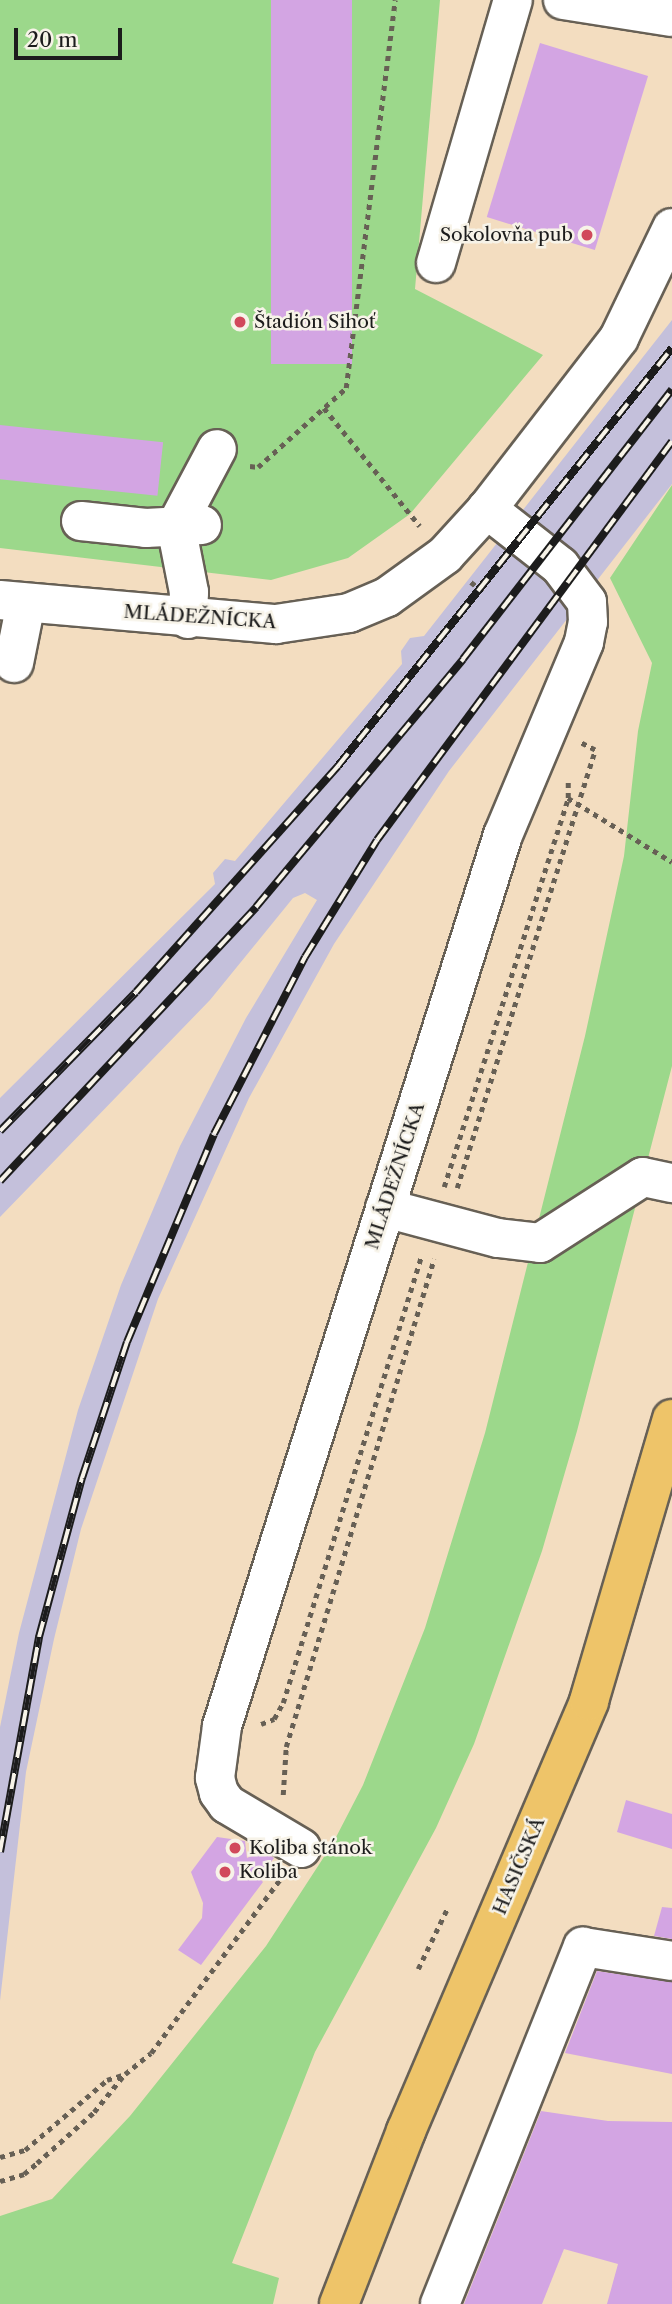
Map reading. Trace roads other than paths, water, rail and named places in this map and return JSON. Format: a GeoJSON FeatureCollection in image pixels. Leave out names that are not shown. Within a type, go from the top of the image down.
{"type":"FeatureCollection","features":[{"type":"Feature","properties":{"kind":"main road","name":"HASIČSKÁ"},"geometry":{"type":"LineString","coordinates":[[339,2304],[405,2132],[589,1700],[672,1419]]}},
{"type":"Feature","properties":{"kind":"street"},"geometry":{"type":"LineString","coordinates":[[436,263],[513,0]]}},
{"type":"Feature","properties":{"kind":"street"},"geometry":{"type":"LineString","coordinates":[[563,0],[672,17]]}},
{"type":"Feature","properties":{"kind":"street","name":"MLÁDEŽNÍCKA"},"geometry":{"type":"LineString","coordinates":[[13,601],[188,619],[276,624],[349,613],[415,580],[445,555],[487,509],[619,338],[672,228]]}},
{"type":"Feature","properties":{"kind":"street"},"geometry":{"type":"LineString","coordinates":[[188,619],[192,526],[213,457]]}},
{"type":"Feature","properties":{"kind":"street","name":"MLÁDEŽNÍCKA"},"geometry":{"type":"LineString","coordinates":[[301,1848],[227,1804],[215,1777],[218,1749],[385,1208],[512,810],[584,642],[588,622],[587,602],[560,566],[487,509]]}},
{"type":"Feature","properties":{"kind":"street"},"geometry":{"type":"LineString","coordinates":[[81,521],[192,526]]}},
{"type":"Feature","properties":{"kind":"street"},"geometry":{"type":"LineString","coordinates":[[13,601],[14,663]]}},
{"type":"Feature","properties":{"kind":"street"},"geometry":{"type":"LineString","coordinates":[[385,1208],[445,1225],[540,1244],[643,1177],[672,1183]]}},
{"type":"Feature","properties":{"kind":"street"},"geometry":{"type":"LineString","coordinates":[[440,2304],[583,1947],[672,1961]]}},
{"type":"Feature","properties":{"kind":"railway"},"geometry":{"type":"LineString","coordinates":[[0,1131],[136,992],[338,766],[672,348]]}},
{"type":"Feature","properties":{"kind":"railway"},"geometry":{"type":"LineString","coordinates":[[0,1181],[256,907],[463,659],[672,390]]}},
{"type":"Feature","properties":{"kind":"railway"},"geometry":{"type":"LineString","coordinates":[[0,1852],[39,1637],[82,1478],[127,1342],[214,1134],[305,957],[377,840],[672,441]]}},
{"type":"Feature","properties":{"kind":"place","name":"Sokolovňa pub"},"geometry":{"type":"Point","coordinates":[587,235]}},
{"type":"Feature","properties":{"kind":"place","name":"Štadión Sihoť"},"geometry":{"type":"Point","coordinates":[240,322]}},
{"type":"Feature","properties":{"kind":"place","name":"Koliba stánok"},"geometry":{"type":"Point","coordinates":[235,1848]}},
{"type":"Feature","properties":{"kind":"place","name":"Koliba"},"geometry":{"type":"Point","coordinates":[225,1872]}}]}
